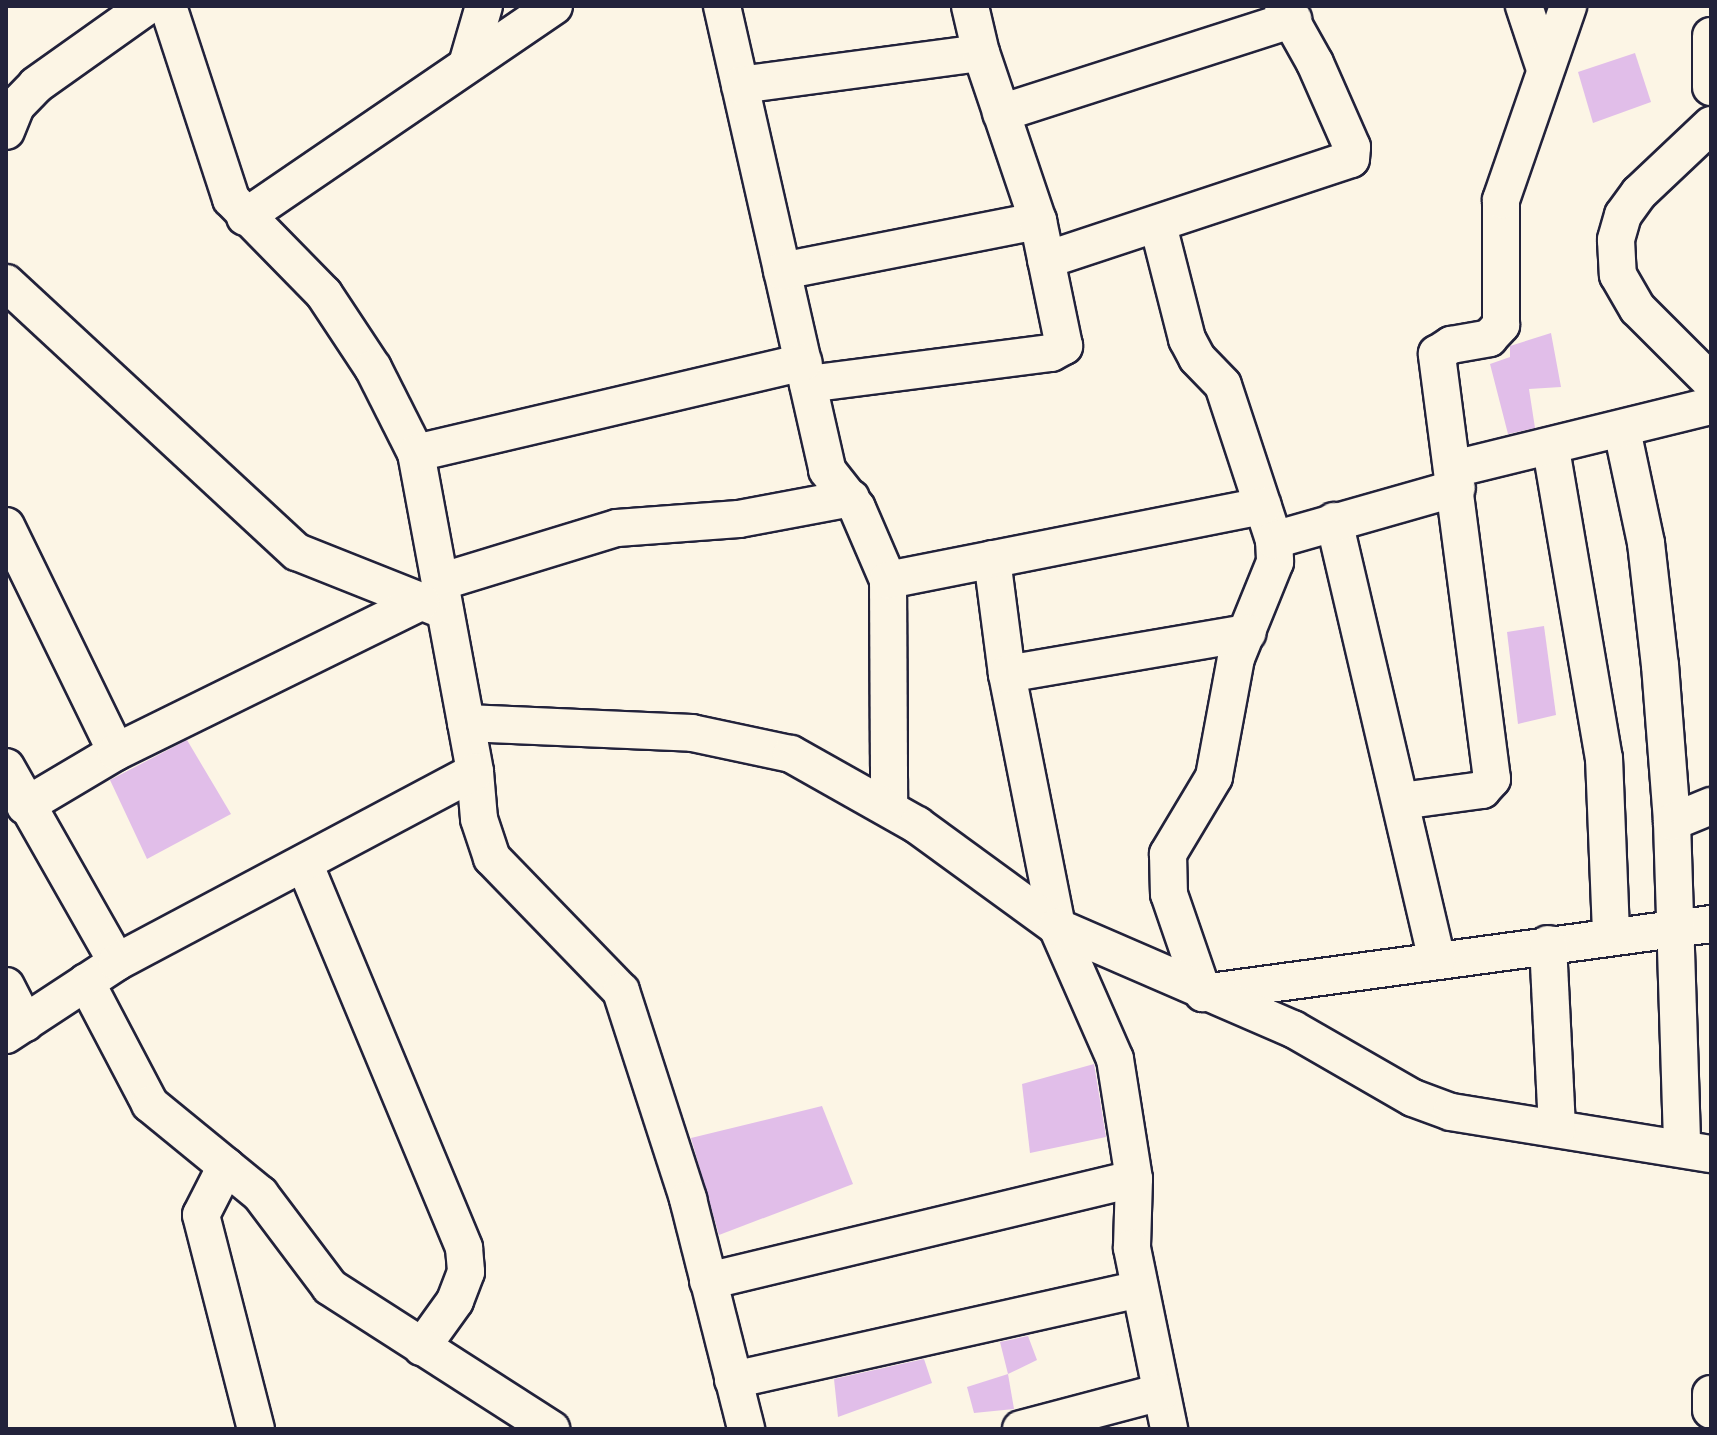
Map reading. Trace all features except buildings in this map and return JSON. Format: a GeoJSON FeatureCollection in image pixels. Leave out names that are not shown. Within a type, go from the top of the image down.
{"type":"FeatureCollection","features":[{"type":"Feature","properties":{"kind":"street"},"geometry":{"type":"LineString","coordinates":[[6,131],[16,106],[36,85],[147,6]]}},
{"type":"Feature","properties":{"kind":"street"},"geometry":{"type":"LineString","coordinates":[[168,6],[231,199],[245,217],[324,294],[373,368],[416,453],[435,598],[466,723],[479,819],[492,858],[621,991],[708,1281],[746,1429]]}},
{"type":"Feature","properties":{"kind":"street"},"geometry":{"type":"LineString","coordinates":[[468,61],[484,6]]}},
{"type":"Feature","properties":{"kind":"street"},"geometry":{"type":"LineString","coordinates":[[245,217],[358,144],[468,61],[554,6]]}},
{"type":"Feature","properties":{"kind":"street"},"geometry":{"type":"LineString","coordinates":[[723,6],[827,470],[851,498],[888,580],[889,807]]}},
{"type":"Feature","properties":{"kind":"street"},"geometry":{"type":"LineString","coordinates":[[1524,6],[1545,69]]}},
{"type":"Feature","properties":{"kind":"street"},"geometry":{"type":"LineString","coordinates":[[1401,801],[1482,790],[1492,779],[1456,479],[1437,354],[1451,345],[1489,338],[1501,325],[1501,200],[1568,6]]}},
{"type":"Feature","properties":{"kind":"street"},"geometry":{"type":"LineString","coordinates":[[416,453],[805,373],[1060,350],[1038,221],[981,53],[980,8]]}},
{"type":"Feature","properties":{"kind":"street"},"geometry":{"type":"LineString","coordinates":[[1001,113],[1288,12],[1352,147],[1351,159],[1046,260]]}},
{"type":"Feature","properties":{"kind":"street"},"geometry":{"type":"LineString","coordinates":[[1710,45],[1711,87]]}},
{"type":"Feature","properties":{"kind":"street"},"geometry":{"type":"LineString","coordinates":[[740,85],[981,53]]}},
{"type":"Feature","properties":{"kind":"street"},"geometry":{"type":"LineString","coordinates":[[1711,125],[1639,193],[1623,215],[1616,240],[1618,275],[1638,309],[1711,382]]}},
{"type":"Feature","properties":{"kind":"street"},"geometry":{"type":"LineString","coordinates":[[782,271],[1038,221]]}},
{"type":"Feature","properties":{"kind":"street"},"geometry":{"type":"LineString","coordinates":[[1158,225],[1187,339],[1197,358],[1223,385],[1268,523],[1271,579],[1236,658],[1214,777],[1168,854],[1169,894],[1203,993]]}},
{"type":"Feature","properties":{"kind":"street"},"geometry":{"type":"LineString","coordinates":[[6,283],[297,552],[435,598]]}},
{"type":"Feature","properties":{"kind":"street"},"geometry":{"type":"LineString","coordinates":[[888,580],[992,559],[1268,523],[1334,521],[1551,449],[1711,406]]}},
{"type":"Feature","properties":{"kind":"street"},"geometry":{"type":"LineString","coordinates":[[466,723],[692,733],[791,754],[889,807],[1057,927],[1203,993],[1293,1029],[1413,1098],[1451,1112],[1696,1151],[1675,926],[1672,822],[1646,543],[1622,430]]}},
{"type":"Feature","properties":{"kind":"street"},"geometry":{"type":"LineString","coordinates":[[1551,449],[1604,758],[1611,935]]}},
{"type":"Feature","properties":{"kind":"street"},"geometry":{"type":"LineString","coordinates":[[25,806],[116,752],[435,598],[617,528],[739,519],[851,498]]}},
{"type":"Feature","properties":{"kind":"street"},"geometry":{"type":"LineString","coordinates":[[1334,521],[1437,959]]}},
{"type":"Feature","properties":{"kind":"street"},"geometry":{"type":"LineString","coordinates":[[6,526],[116,752]]}},
{"type":"Feature","properties":{"kind":"street"},"geometry":{"type":"LineString","coordinates":[[992,559],[1007,674],[1057,927],[1115,1059],[1134,1179],[1132,1248],[1169,1429]]}},
{"type":"Feature","properties":{"kind":"street"},"geometry":{"type":"LineString","coordinates":[[1007,674],[1248,633]]}},
{"type":"Feature","properties":{"kind":"street"},"geometry":{"type":"LineString","coordinates":[[6,767],[25,806],[117,962]]}},
{"type":"Feature","properties":{"kind":"street"},"geometry":{"type":"LineString","coordinates":[[6,986],[15,1029],[117,962],[475,772]]}},
{"type":"Feature","properties":{"kind":"street"},"geometry":{"type":"LineString","coordinates":[[1672,822],[1711,806]]}},
{"type":"Feature","properties":{"kind":"street"},"geometry":{"type":"LineString","coordinates":[[304,863],[464,1248],[466,1272],[455,1301],[422,1347]]}},
{"type":"Feature","properties":{"kind":"street"},"geometry":{"type":"LineString","coordinates":[[1203,993],[1675,926],[1711,924]]}},
{"type":"Feature","properties":{"kind":"street"},"geometry":{"type":"LineString","coordinates":[[1548,944],[1557,1129]]}},
{"type":"Feature","properties":{"kind":"street"},"geometry":{"type":"LineString","coordinates":[[86,982],[150,1104],[279,1214],[330,1287],[551,1429]]}},
{"type":"Feature","properties":{"kind":"street"},"geometry":{"type":"LineString","coordinates":[[226,1166],[201,1215],[256,1429]]}},
{"type":"Feature","properties":{"kind":"street"},"geometry":{"type":"LineString","coordinates":[[708,1281],[1134,1179]]}},
{"type":"Feature","properties":{"kind":"street"},"geometry":{"type":"LineString","coordinates":[[733,1380],[1140,1289]]}},
{"type":"Feature","properties":{"kind":"street"},"geometry":{"type":"LineString","coordinates":[[1021,1429],[1161,1392]]}},
{"type":"Feature","properties":{"kind":"street"},"geometry":{"type":"LineString","coordinates":[[1711,1394],[1711,1410]]}}]}
